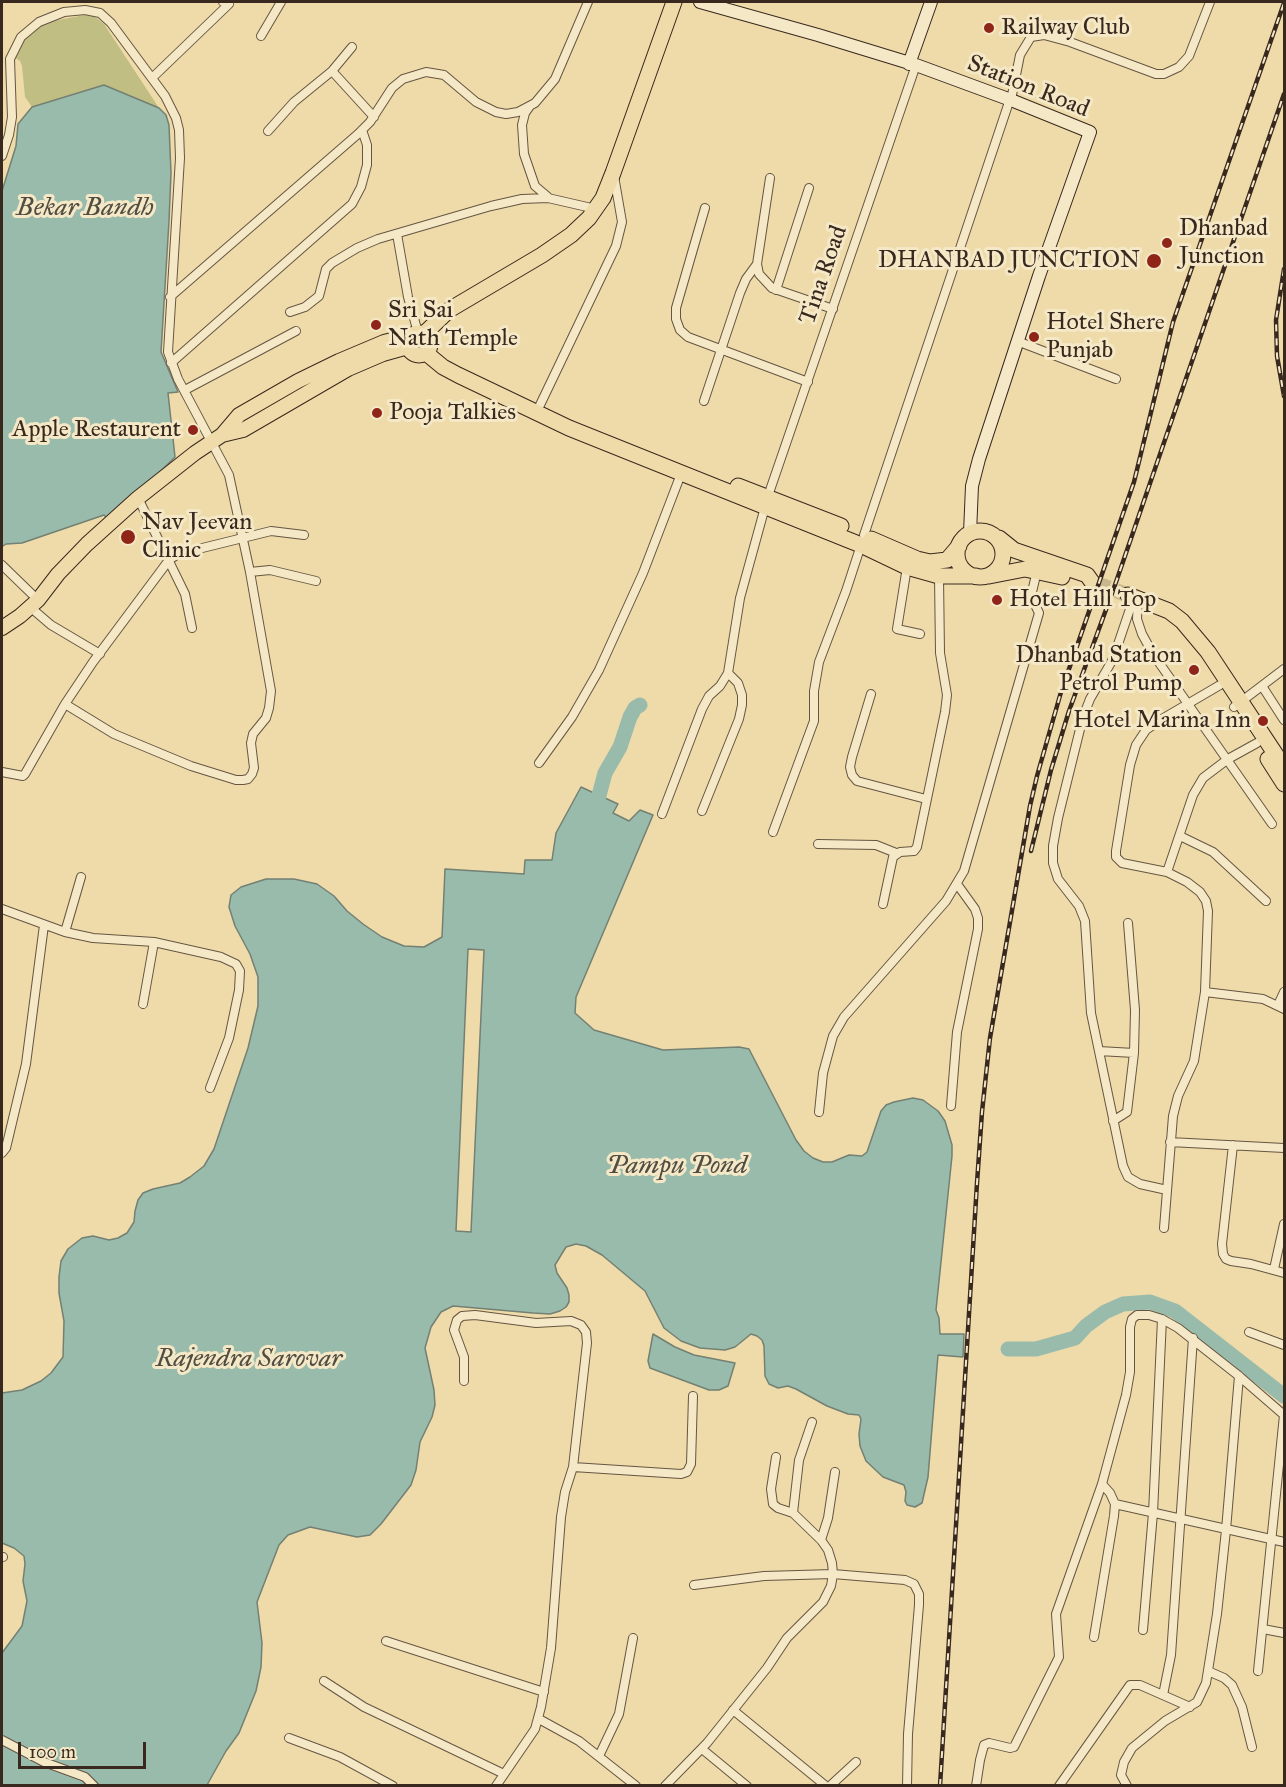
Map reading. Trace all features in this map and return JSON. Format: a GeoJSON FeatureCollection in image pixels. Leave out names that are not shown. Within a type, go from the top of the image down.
{"type":"FeatureCollection","features":[{"type":"Feature","properties":{"kind":"highway"},"geometry":{"type":"LineString","coordinates":[[591,207],[663,2]]}},
{"type":"Feature","properties":{"kind":"highway"},"geometry":{"type":"LineString","coordinates":[[419,340],[449,310],[543,255],[571,235],[613,173],[674,2]]}},
{"type":"Feature","properties":{"kind":"highway"},"geometry":{"type":"LineString","coordinates":[[419,340],[459,366],[540,405],[718,479],[766,502]]}},
{"type":"Feature","properties":{"kind":"highway"},"geometry":{"type":"LineString","coordinates":[[419,340],[443,367],[606,445],[681,474],[766,502],[862,540],[930,562],[947,560],[970,533],[982,531],[993,535],[1014,550],[1087,576],[1093,583],[1084,583],[1025,569],[981,576],[939,576],[907,567],[862,540]]}},
{"type":"Feature","properties":{"kind":"highway"},"geometry":{"type":"LineString","coordinates":[[981,576],[1000,565],[1003,554],[1000,543],[993,535]]}},
{"type":"Feature","properties":{"kind":"highway"},"geometry":{"type":"LineString","coordinates":[[959,546],[958,557],[962,567],[981,576]]}},
{"type":"Feature","properties":{"kind":"highway"},"geometry":{"type":"LineString","coordinates":[[1133,596],[1169,611],[1182,621],[1208,652],[1257,743],[1284,784]]}},
{"type":"Feature","properties":{"kind":"highway"},"geometry":{"type":"LineString","coordinates":[[1169,611],[1175,623],[1220,685],[1238,704],[1284,767]]}},
{"type":"Feature","properties":{"kind":"main road"},"geometry":{"type":"LineString","coordinates":[[2,628],[34,604],[58,574],[87,544],[138,498],[217,438],[243,430],[348,369],[419,340]]}},
{"type":"Feature","properties":{"kind":"street"},"geometry":{"type":"LineString","coordinates":[[152,78],[229,4],[223,2]]}},
{"type":"Feature","properties":{"kind":"street"},"geometry":{"type":"LineString","coordinates":[[261,36],[281,2]]}},
{"type":"Feature","properties":{"kind":"street"},"geometry":{"type":"LineString","coordinates":[[548,198],[535,186],[524,154],[522,125],[525,113],[530,106],[542,96],[555,79],[588,2]]}},
{"type":"Feature","properties":{"kind":"street","name":"Station Road"},"geometry":{"type":"LineString","coordinates":[[700,2],[818,34],[913,64],[1010,99],[1090,132],[1017,341],[979,459],[972,486],[970,533]]}},
{"type":"Feature","properties":{"kind":"street"},"geometry":{"type":"LineString","coordinates":[[913,64],[931,2]]}},
{"type":"Feature","properties":{"kind":"street"},"geometry":{"type":"LineString","coordinates":[[773,832],[814,721],[814,691],[819,662],[846,591],[1010,99],[1020,55],[1031,37],[1044,35],[1070,42],[1156,74],[1164,74],[1179,67],[1190,56],[1210,2]]}},
{"type":"Feature","properties":{"kind":"street"},"geometry":{"type":"LineString","coordinates":[[2,156],[12,117],[5,76],[12,53],[26,32],[49,17],[77,9],[93,11],[106,17],[172,108],[179,130],[180,158],[167,346],[171,363],[185,390],[217,438],[229,475],[250,572],[270,691],[266,718],[254,734],[251,743],[254,768],[248,779],[236,780],[191,766],[125,739],[65,704]]}},
{"type":"Feature","properties":{"kind":"street"},"geometry":{"type":"LineString","coordinates":[[268,131],[294,102],[332,71],[352,47]]}},
{"type":"Feature","properties":{"kind":"street","name":"Tina Road"},"geometry":{"type":"LineString","coordinates":[[728,674],[740,598],[766,502],[833,309],[913,64]]}},
{"type":"Feature","properties":{"kind":"street"},"geometry":{"type":"LineString","coordinates":[[332,71],[374,117]]}},
{"type":"Feature","properties":{"kind":"street"},"geometry":{"type":"LineString","coordinates":[[170,297],[362,130],[374,117],[397,83],[414,74],[426,72],[444,75],[470,98],[496,112],[511,113],[530,106]]}},
{"type":"Feature","properties":{"kind":"street"},"geometry":{"type":"LineString","coordinates":[[171,363],[352,204],[361,187],[367,165],[367,145],[362,130]]}},
{"type":"Feature","properties":{"kind":"street"},"geometry":{"type":"LineString","coordinates":[[540,405],[616,246],[622,222],[613,173]]}},
{"type":"Feature","properties":{"kind":"street"},"geometry":{"type":"LineString","coordinates":[[770,178],[757,264],[759,274],[776,290],[833,309]]}},
{"type":"Feature","properties":{"kind":"street"},"geometry":{"type":"LineString","coordinates":[[776,290],[809,188]]}},
{"type":"Feature","properties":{"kind":"street"},"geometry":{"type":"LineString","coordinates":[[290,312],[305,307],[319,296],[326,269],[332,263],[367,244],[508,201],[548,198],[591,207]]}},
{"type":"Feature","properties":{"kind":"street"},"geometry":{"type":"LineString","coordinates":[[705,208],[676,308],[676,320],[680,330],[688,338],[808,382]]}},
{"type":"Feature","properties":{"kind":"street"},"geometry":{"type":"LineString","coordinates":[[397,234],[408,297],[419,340]]}},
{"type":"Feature","properties":{"kind":"street"},"geometry":{"type":"LineString","coordinates":[[704,401],[740,293],[746,279],[757,264]]}},
{"type":"Feature","properties":{"kind":"street"},"geometry":{"type":"LineString","coordinates":[[185,390],[296,331]]}},
{"type":"Feature","properties":{"kind":"street"},"geometry":{"type":"LineString","coordinates":[[1017,341],[1116,379]]}},
{"type":"Feature","properties":{"kind":"street"},"geometry":{"type":"LineString","coordinates":[[539,763],[572,717],[599,670],[639,583],[681,474]]}},
{"type":"Feature","properties":{"kind":"street"},"geometry":{"type":"LineString","coordinates":[[138,498],[185,594],[192,628]]}},
{"type":"Feature","properties":{"kind":"street"},"geometry":{"type":"LineString","coordinates":[[2,772],[23,776],[26,774],[65,704],[93,662],[169,560],[178,554],[271,531],[304,535]]}},
{"type":"Feature","properties":{"kind":"street"},"geometry":{"type":"LineString","coordinates":[[2,566],[51,625],[100,654]]}},
{"type":"Feature","properties":{"kind":"street"},"geometry":{"type":"LineString","coordinates":[[907,567],[897,628],[920,634]]}},
{"type":"Feature","properties":{"kind":"street"},"geometry":{"type":"LineString","coordinates":[[250,572],[270,570],[316,581]]}},
{"type":"Feature","properties":{"kind":"street"},"geometry":{"type":"LineString","coordinates":[[819,1112],[823,1073],[833,1036],[844,1017],[946,901],[964,871],[1039,613],[1030,596],[1038,571]]}},
{"type":"Feature","properties":{"kind":"street"},"geometry":{"type":"LineString","coordinates":[[818,844],[876,845],[896,853],[914,851],[917,847],[947,695],[940,653],[939,576]]}},
{"type":"Feature","properties":{"kind":"street"},"geometry":{"type":"LineString","coordinates":[[1133,596],[1142,634],[1187,704],[1272,824]]}},
{"type":"Feature","properties":{"kind":"street"},"geometry":{"type":"LineString","coordinates":[[1133,596],[1113,659],[1090,699],[1083,717],[1058,818],[1053,846],[1053,863],[1058,879],[1079,906],[1085,921],[1088,986],[1123,1166],[1128,1177],[1140,1184],[1167,1190]]}},
{"type":"Feature","properties":{"kind":"street"},"geometry":{"type":"LineString","coordinates":[[1238,704],[1284,669]]}},
{"type":"Feature","properties":{"kind":"street"},"geometry":{"type":"LineString","coordinates":[[662,814],[702,709],[709,696],[728,674],[738,683],[742,705],[739,719],[702,811]]}},
{"type":"Feature","properties":{"kind":"street"},"geometry":{"type":"LineString","coordinates":[[1164,1228],[1173,1116],[1194,1061],[1205,992],[1208,911],[1206,901],[1200,892],[1187,882],[1167,872],[1122,863],[1116,856],[1116,851],[1130,765],[1136,745],[1146,730],[1220,685]]}},
{"type":"Feature","properties":{"kind":"street"},"geometry":{"type":"LineString","coordinates":[[1262,686],[1284,720]]}},
{"type":"Feature","properties":{"kind":"street"},"geometry":{"type":"LineString","coordinates":[[871,694],[852,757],[850,767],[852,775],[858,781],[926,798]]}},
{"type":"Feature","properties":{"kind":"street"},"geometry":{"type":"LineString","coordinates":[[1167,872],[1192,795],[1203,778],[1228,759],[1257,743]]}},
{"type":"Feature","properties":{"kind":"street"},"geometry":{"type":"LineString","coordinates":[[1180,836],[1213,852],[1266,901]]}},
{"type":"Feature","properties":{"kind":"street"},"geometry":{"type":"LineString","coordinates":[[883,904],[893,857],[896,853]]}},
{"type":"Feature","properties":{"kind":"street"},"geometry":{"type":"LineString","coordinates":[[65,932],[81,877]]}},
{"type":"Feature","properties":{"kind":"street"},"geometry":{"type":"LineString","coordinates":[[951,1106],[957,1032],[978,929],[975,909],[957,884]]}},
{"type":"Feature","properties":{"kind":"street"},"geometry":{"type":"LineString","coordinates":[[2,909],[65,932],[93,938],[154,942],[231,960],[240,970],[239,990],[229,1038],[210,1088]]}},
{"type":"Feature","properties":{"kind":"street"},"geometry":{"type":"LineString","coordinates":[[1113,1121],[1127,1112],[1134,1053],[1135,1010],[1128,922]]}},
{"type":"Feature","properties":{"kind":"street"},"geometry":{"type":"LineString","coordinates":[[2,1153],[6,1148],[26,1064],[44,925]]}},
{"type":"Feature","properties":{"kind":"street"},"geometry":{"type":"LineString","coordinates":[[143,1004],[154,942]]}},
{"type":"Feature","properties":{"kind":"street"},"geometry":{"type":"LineString","coordinates":[[1205,992],[1263,999],[1281,1007],[1284,992]]}},
{"type":"Feature","properties":{"kind":"street"},"geometry":{"type":"LineString","coordinates":[[1099,1051],[1134,1053]]}},
{"type":"Feature","properties":{"kind":"street"},"geometry":{"type":"LineString","coordinates":[[1170,1142],[1284,1148]]}},
{"type":"Feature","properties":{"kind":"street"},"geometry":{"type":"LineString","coordinates":[[1233,1145],[1222,1244],[1223,1254],[1231,1261],[1284,1273]]}},
{"type":"Feature","properties":{"kind":"street"},"geometry":{"type":"LineString","coordinates":[[1274,1269],[1284,1224]]}},
{"type":"Feature","properties":{"kind":"street"},"geometry":{"type":"LineString","coordinates":[[464,1382],[464,1357],[454,1330],[457,1320],[462,1316],[475,1315],[537,1323],[571,1321],[581,1325],[586,1332],[587,1342],[573,1467],[563,1500],[551,1648],[539,1719],[531,1736],[496,1785]]}},
{"type":"Feature","properties":{"kind":"street"},"geometry":{"type":"LineString","coordinates":[[976,1785],[981,1750],[984,1745],[989,1743],[1014,1747],[1055,1667],[1059,1648],[1056,1614],[1102,1484],[1126,1395],[1130,1372],[1130,1327],[1132,1319],[1137,1315],[1162,1318],[1193,1338],[1284,1415],[1258,1671]]}},
{"type":"Feature","properties":{"kind":"street"},"geometry":{"type":"LineString","coordinates":[[1143,1630],[1154,1513],[1162,1318]]}},
{"type":"Feature","properties":{"kind":"street"},"geometry":{"type":"LineString","coordinates":[[1250,1332],[1284,1345]]}},
{"type":"Feature","properties":{"kind":"street"},"geometry":{"type":"LineString","coordinates":[[1163,1695],[1171,1655],[1193,1338]]}},
{"type":"Feature","properties":{"kind":"street"},"geometry":{"type":"LineString","coordinates":[[1127,1785],[1121,1775],[1124,1762],[1132,1748],[1166,1720],[1190,1707],[1202,1695],[1206,1683],[1217,1614],[1239,1376]]}},
{"type":"Feature","properties":{"kind":"street"},"geometry":{"type":"LineString","coordinates":[[573,1467],[681,1474],[687,1472],[691,1464],[693,1395]]}},
{"type":"Feature","properties":{"kind":"street"},"geometry":{"type":"LineString","coordinates":[[793,1513],[799,1460],[812,1422]]}},
{"type":"Feature","properties":{"kind":"street"},"geometry":{"type":"LineString","coordinates":[[665,1785],[702,1749],[767,1668],[787,1638],[823,1602],[831,1586],[833,1574],[828,1550],[821,1540],[793,1513],[777,1508],[773,1504],[771,1490],[776,1458]]}},
{"type":"Feature","properties":{"kind":"street"},"geometry":{"type":"LineString","coordinates":[[821,1540],[828,1518],[835,1472]]}},
{"type":"Feature","properties":{"kind":"street"},"geometry":{"type":"LineString","coordinates":[[1094,1637],[1115,1504],[1110,1492],[1102,1484]]}},
{"type":"Feature","properties":{"kind":"street"},"geometry":{"type":"LineString","coordinates":[[1115,1504],[1284,1542]]}},
{"type":"Feature","properties":{"kind":"street"},"geometry":{"type":"LineString","coordinates":[[694,1585],[764,1576],[833,1574],[905,1580],[915,1584],[919,1594],[909,1723],[907,1785]]}},
{"type":"Feature","properties":{"kind":"street"},"geometry":{"type":"LineString","coordinates":[[1263,1629],[1284,1633]]}},
{"type":"Feature","properties":{"kind":"street"},"geometry":{"type":"LineString","coordinates":[[598,1756],[619,1714],[633,1638]]}},
{"type":"Feature","properties":{"kind":"street"},"geometry":{"type":"LineString","coordinates":[[386,1641],[544,1692]]}},
{"type":"Feature","properties":{"kind":"street"},"geometry":{"type":"LineString","coordinates":[[1208,1671],[1224,1678],[1232,1685],[1242,1707],[1252,1748]]}},
{"type":"Feature","properties":{"kind":"street"},"geometry":{"type":"LineString","coordinates":[[324,1681],[364,1707],[504,1773]]}},
{"type":"Feature","properties":{"kind":"street"},"geometry":{"type":"LineString","coordinates":[[1059,1785],[1130,1685],[1140,1685],[1190,1707]]}},
{"type":"Feature","properties":{"kind":"street"},"geometry":{"type":"LineString","coordinates":[[733,1710],[828,1785],[856,1762]]}},
{"type":"Feature","properties":{"kind":"street"},"geometry":{"type":"LineString","coordinates":[[539,1719],[579,1741],[636,1785]]}},
{"type":"Feature","properties":{"kind":"street"},"geometry":{"type":"LineString","coordinates":[[289,1738],[340,1757],[393,1785]]}},
{"type":"Feature","properties":{"kind":"street"},"geometry":{"type":"LineString","coordinates":[[2,1740],[44,1762],[86,1777],[94,1785]]}},
{"type":"Feature","properties":{"kind":"street"},"geometry":{"type":"LineString","coordinates":[[702,1749],[747,1785]]}},
{"type":"Feature","properties":{"kind":"shaded area"},"geometry":{"type":"Polygon","coordinates":[[[85,15],[94,16],[104,24],[159,108],[104,85],[32,107],[25,97],[22,66],[20,61],[14,57],[18,48],[29,34],[47,22],[85,15]]]}},
{"type":"Feature","properties":{"kind":"water","name":"Bekar Bandh"},"geometry":{"type":"Polygon","coordinates":[[[104,85],[159,108],[166,115],[169,125],[171,173],[161,352],[178,392],[168,393],[175,457],[133,499],[107,518],[104,515],[22,543],[3,546],[2,191],[16,146],[18,124],[32,107],[104,85]]]}},
{"type":"Feature","properties":{"kind":"water","name":"Rajendra Sarovar"},"geometry":{"type":"Polygon","coordinates":[[[581,787],[618,804],[613,813],[629,821],[640,810],[653,815],[576,997],[575,1013],[594,1030],[663,1050],[739,1047],[749,1049],[796,1140],[804,1151],[823,1162],[832,1162],[849,1155],[862,1156],[867,1152],[881,1111],[886,1105],[894,1102],[913,1098],[923,1100],[938,1111],[945,1121],[952,1145],[952,1156],[936,1310],[940,1334],[964,1334],[963,1357],[938,1355],[928,1477],[922,1503],[915,1507],[907,1505],[904,1485],[883,1477],[866,1461],[860,1446],[861,1419],[859,1415],[848,1414],[827,1406],[788,1386],[778,1388],[769,1384],[765,1376],[764,1346],[762,1340],[757,1336],[751,1334],[735,1347],[725,1350],[700,1348],[681,1341],[664,1328],[645,1291],[602,1255],[586,1246],[576,1244],[566,1247],[555,1265],[569,1295],[569,1302],[560,1311],[550,1314],[453,1306],[441,1312],[431,1327],[425,1348],[434,1390],[435,1405],[432,1417],[420,1442],[416,1470],[411,1485],[381,1524],[370,1535],[357,1537],[310,1527],[288,1535],[279,1545],[257,1602],[262,1643],[261,1667],[256,1691],[239,1733],[207,1785],[99,1785],[88,1774],[49,1761],[2,1737],[2,1653],[22,1626],[27,1601],[23,1581],[24,1556],[14,1548],[2,1543],[2,1393],[22,1390],[41,1381],[51,1373],[63,1357],[64,1321],[59,1293],[59,1277],[61,1261],[68,1249],[82,1238],[93,1236],[109,1240],[127,1233],[134,1222],[138,1200],[143,1193],[180,1183],[190,1177],[204,1166],[214,1149],[248,1048],[258,1006],[258,977],[250,954],[235,926],[229,907],[231,895],[241,887],[266,879],[294,879],[317,884],[334,896],[347,911],[382,937],[404,946],[424,947],[442,937],[445,869],[524,874],[525,860],[552,860],[556,833],[581,787]],[[468,949],[456,1231],[471,1232],[484,950],[468,949]]]}},
{"type":"Feature","properties":{"kind":"water"},"geometry":{"type":"Polygon","coordinates":[[[653,1334],[694,1355],[735,1363],[728,1386],[719,1390],[709,1390],[650,1368],[648,1361],[653,1334]]]}},
{"type":"Feature","properties":{"kind":"water"},"geometry":{"type":"Polygon","coordinates":[[[2,1745],[45,1766],[82,1780],[86,1785],[2,1785],[2,1745]]]}},
{"type":"Feature","properties":{"kind":"waterway"},"geometry":{"type":"LineString","coordinates":[[594,814],[605,773],[620,747],[630,717],[635,708],[640,705]]}},
{"type":"Feature","properties":{"kind":"waterway"},"geometry":{"type":"LineString","coordinates":[[1008,1349],[1036,1349],[1075,1338],[1086,1326],[1105,1312],[1123,1304],[1150,1302],[1175,1311],[1284,1396]]}},
{"type":"Feature","properties":{"kind":"tunnel"},"geometry":{"type":"LineString","coordinates":[[1095,583],[1128,595]]}},
{"type":"Feature","properties":{"kind":"railway"},"geometry":{"type":"LineString","coordinates":[[940,1786],[982,1112],[990,1038],[1030,806],[1061,692],[1134,482],[1173,322],[1284,3]]}},
{"type":"Feature","properties":{"kind":"railway"},"geometry":{"type":"LineString","coordinates":[[1031,851],[1051,770],[1069,711],[1115,585],[1284,94]]}},
{"type":"Feature","properties":{"kind":"railway"},"geometry":{"type":"LineString","coordinates":[[1284,269],[1276,320],[1277,356],[1284,396]]}},
{"type":"Feature","properties":{"kind":"place","name":"Railway Club"},"geometry":{"type":"Point","coordinates":[989,28]}},
{"type":"Feature","properties":{"kind":"place","name":"Dhanbad Junction"},"geometry":{"type":"Point","coordinates":[1167,243]}},
{"type":"Feature","properties":{"kind":"place","name":"DHANBAD JUNCTION"},"geometry":{"type":"Point","coordinates":[1154,261]}},
{"type":"Feature","properties":{"kind":"place","name":"Sri Sai Nath Temple"},"geometry":{"type":"Point","coordinates":[376,325]}},
{"type":"Feature","properties":{"kind":"place","name":"Hotel Shere Punjab"},"geometry":{"type":"Point","coordinates":[1034,337]}},
{"type":"Feature","properties":{"kind":"place","name":"Pooja Talkies"},"geometry":{"type":"Point","coordinates":[377,413]}},
{"type":"Feature","properties":{"kind":"place","name":"Apple Restaurent"},"geometry":{"type":"Point","coordinates":[193,430]}},
{"type":"Feature","properties":{"kind":"place","name":"Nav Jeevan Clinic"},"geometry":{"type":"Point","coordinates":[128,537]}},
{"type":"Feature","properties":{"kind":"place","name":"Hotel Hill Top"},"geometry":{"type":"Point","coordinates":[997,600]}},
{"type":"Feature","properties":{"kind":"place","name":"Dhanbad Station Petrol Pump"},"geometry":{"type":"Point","coordinates":[1194,670]}},
{"type":"Feature","properties":{"kind":"place","name":"Hotel Marina Inn"},"geometry":{"type":"Point","coordinates":[1263,721]}},
{"type":"Feature","properties":{"kind":"water label","name":"Pampu Pond"},"geometry":{"type":"Point","coordinates":[677,1167]}}]}
